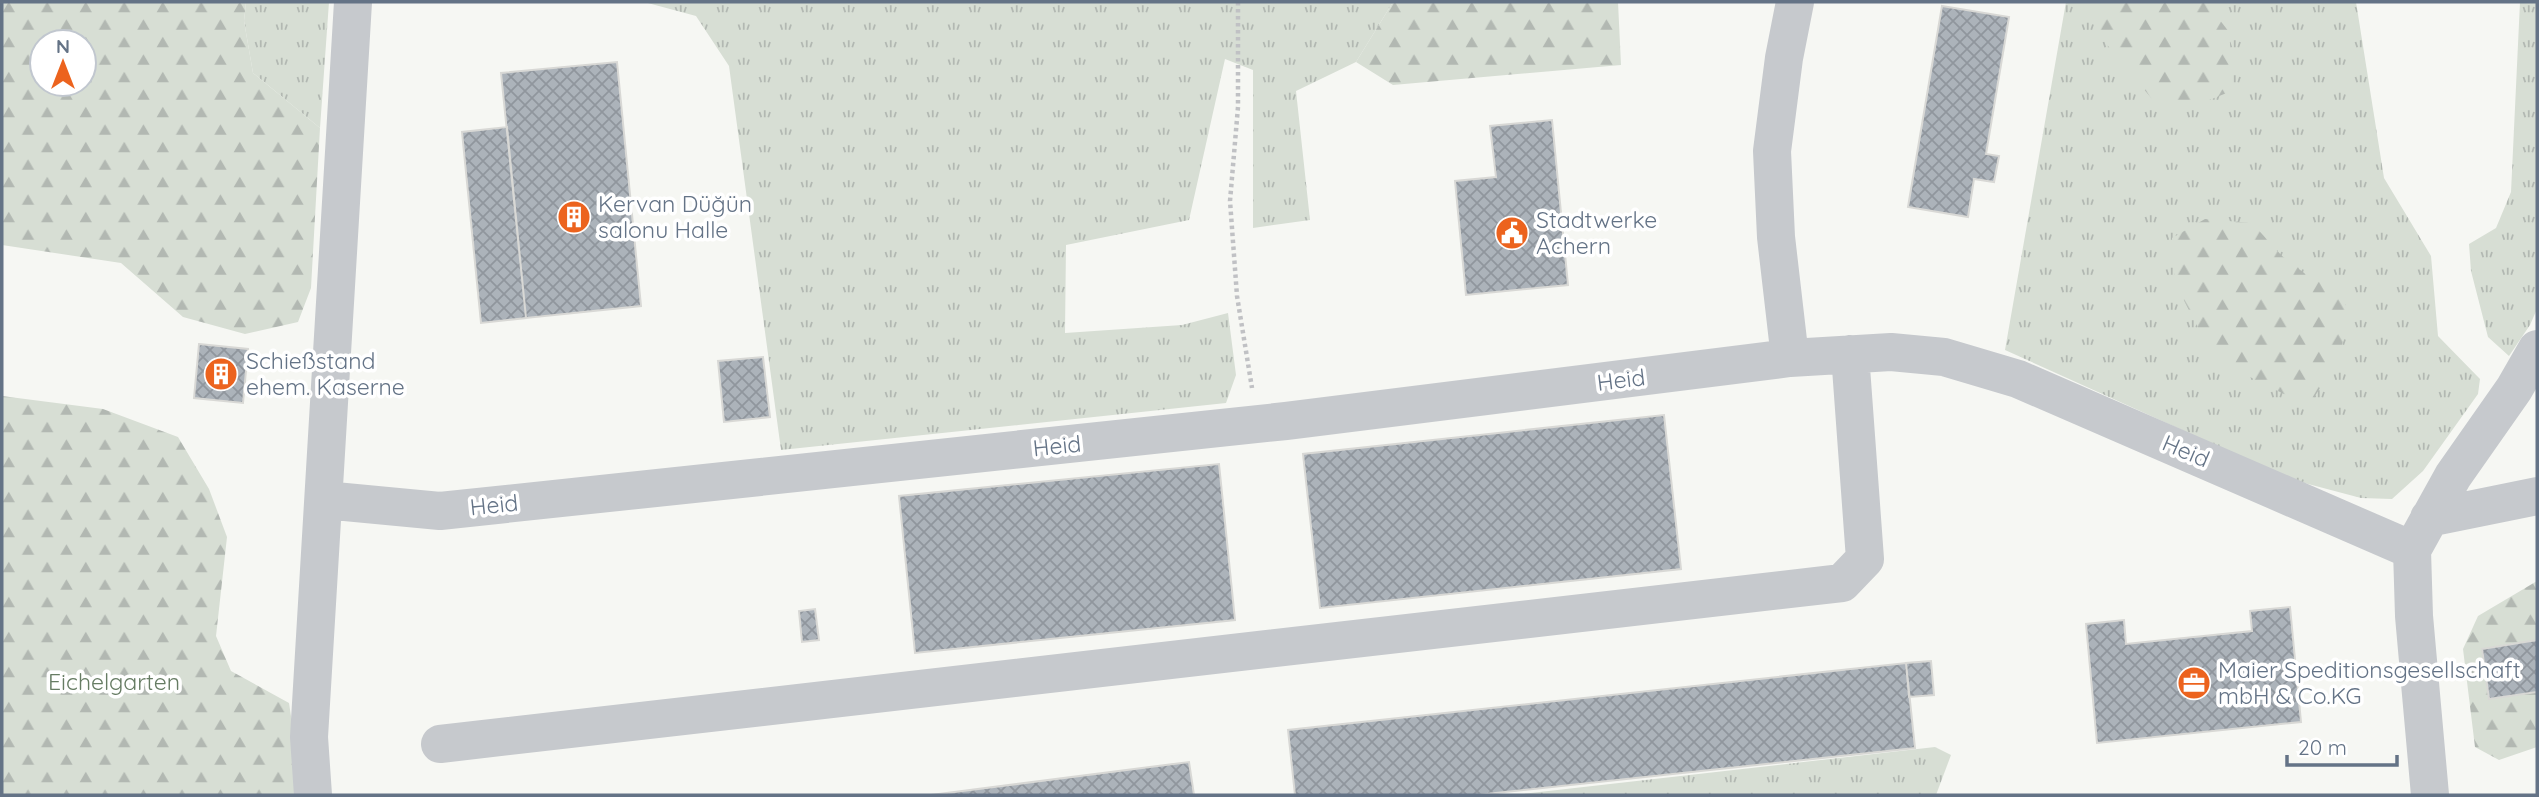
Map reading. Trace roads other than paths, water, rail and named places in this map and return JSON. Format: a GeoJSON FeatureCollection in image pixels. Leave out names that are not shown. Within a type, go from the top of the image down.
{"type":"FeatureCollection","features":[{"type":"Feature","properties":{"kind":"street"},"geometry":{"type":"LineString","coordinates":[[313,795],[309,737],[353,2]]}},
{"type":"Feature","properties":{"kind":"street"},"geometry":{"type":"LineString","coordinates":[[1790,358],[1776,237],[1772,151],[1784,58],[1795,2]]}},
{"type":"Feature","properties":{"kind":"street"},"geometry":{"type":"LineString","coordinates":[[2430,795],[2414,616],[2421,534],[2453,476],[2514,389],[2537,349]]}},
{"type":"Feature","properties":{"kind":"street","name":"Heid"},"geometry":{"type":"LineString","coordinates":[[324,500],[440,511],[1258,424],[1790,358],[1891,352],[1944,357],[2018,379],[2421,534]]}},
{"type":"Feature","properties":{"kind":"street"},"geometry":{"type":"LineString","coordinates":[[440,744],[1842,583],[1865,559],[1850,354]]}},
{"type":"Feature","properties":{"kind":"street"},"geometry":{"type":"LineString","coordinates":[[2421,534],[2537,496]]}},
{"type":"Feature","properties":{"kind":"place","name":"Kervan Düğün salonu Halle"},"geometry":{"type":"Point","coordinates":[574,217]}},
{"type":"Feature","properties":{"kind":"place","name":"Stadtwerke Achern"},"geometry":{"type":"Point","coordinates":[1512,233]}},
{"type":"Feature","properties":{"kind":"place","name":"Schießstand ehem. Kaserne"},"geometry":{"type":"Point","coordinates":[221,374]}},
{"type":"Feature","properties":{"kind":"place","name":"Maier Speditionsgesellschaft mbH & Co.KG"},"geometry":{"type":"Point","coordinates":[2194,683]}},
{"type":"Feature","properties":{"kind":"park label","name":"Eichelgarten"},"geometry":{"type":"Point","coordinates":[114,682]}}]}
